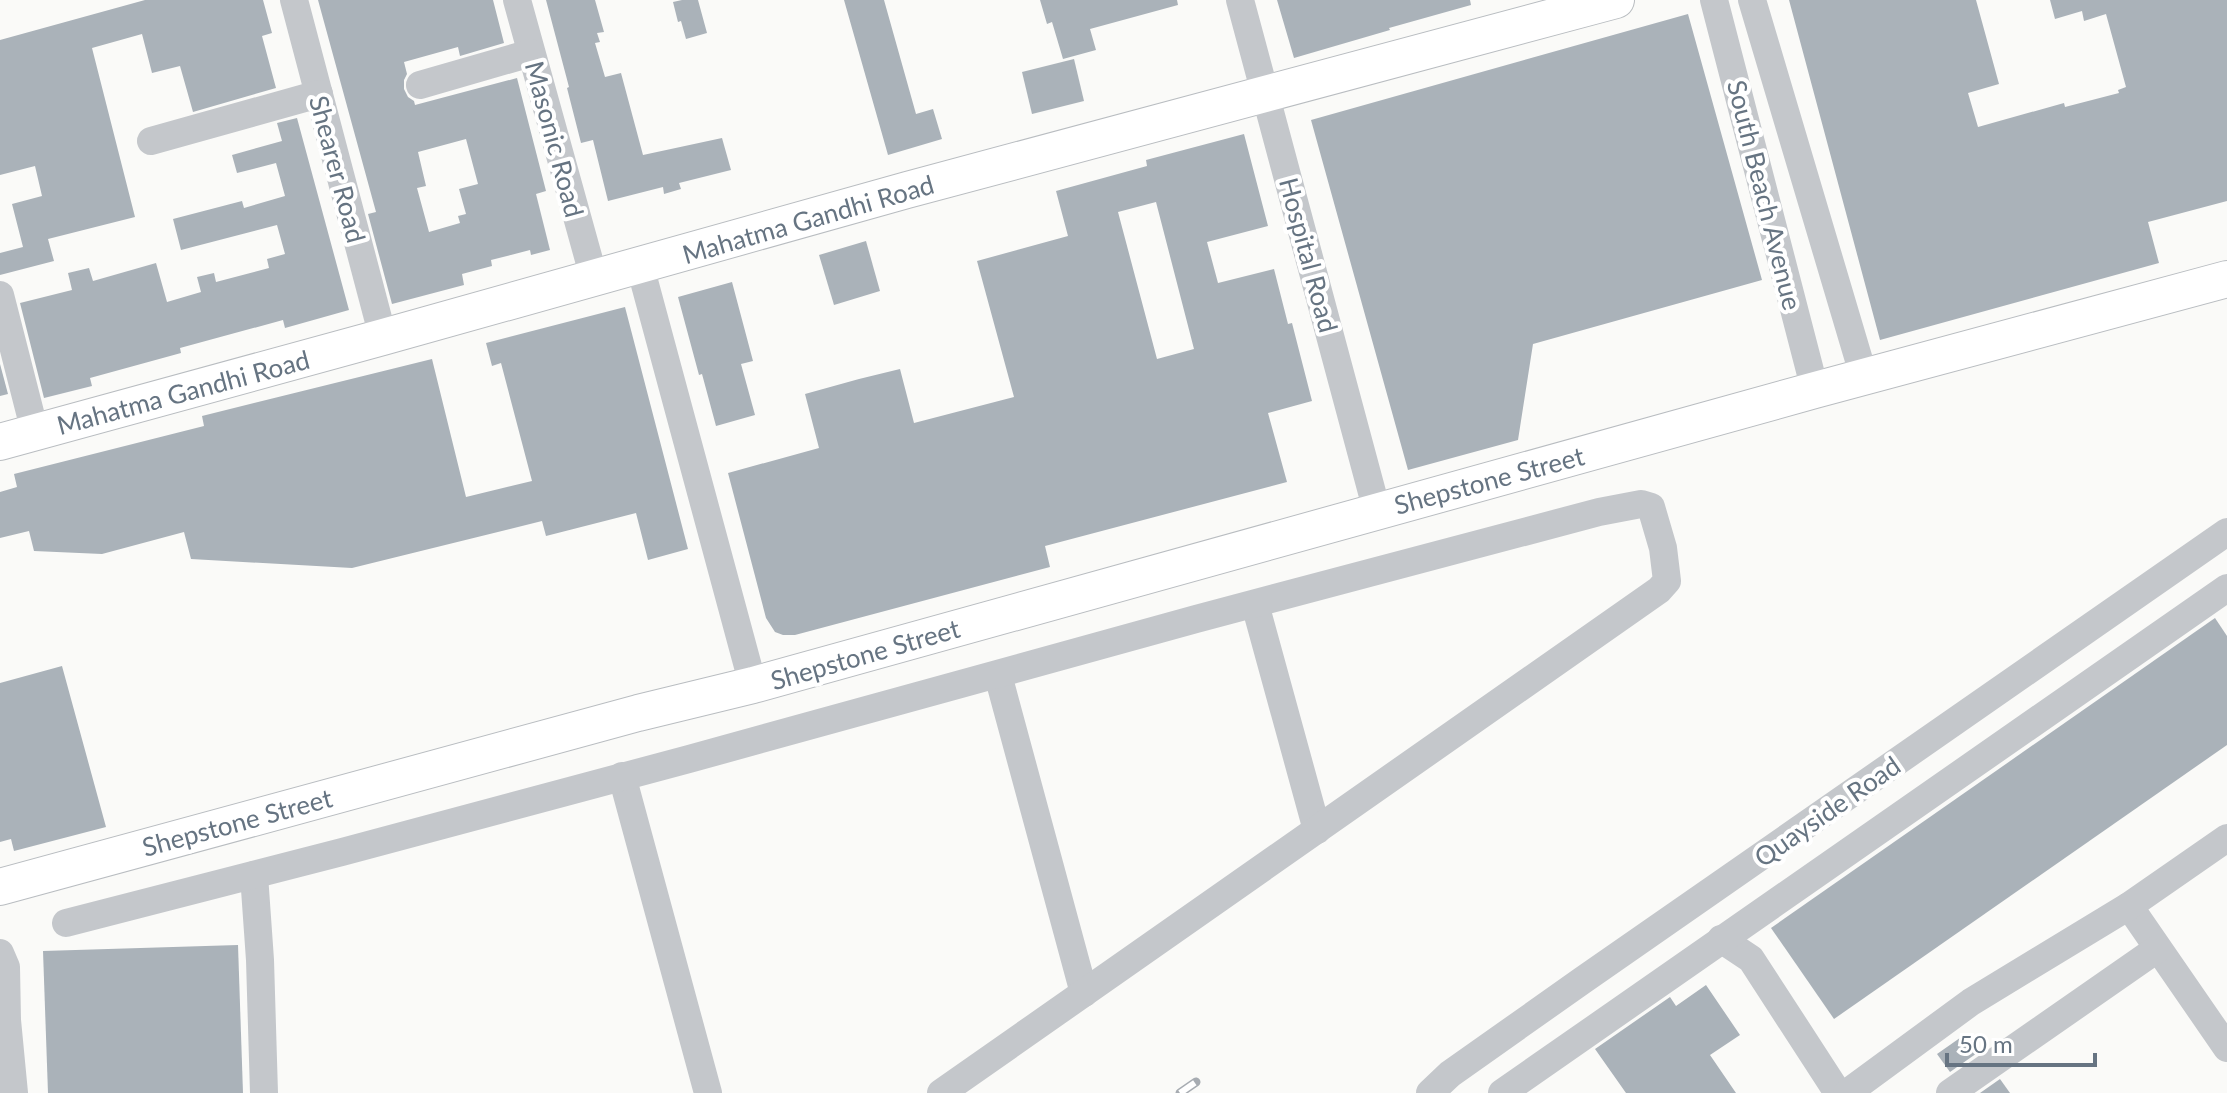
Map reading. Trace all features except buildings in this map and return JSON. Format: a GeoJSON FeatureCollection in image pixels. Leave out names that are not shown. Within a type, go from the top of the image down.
{"type":"FeatureCollection","features":[{"type":"Feature","properties":{"kind":"main road","name":"Mahatma Gandhi Road"},"geometry":{"type":"LineString","coordinates":[[0,442],[907,190],[1616,0]]}},
{"type":"Feature","properties":{"kind":"main road","name":"Shepstone Street"},"geometry":{"type":"LineString","coordinates":[[0,887],[638,713],[753,685],[2227,279]]}},
{"type":"Feature","properties":{"kind":"street","name":"Shearer Road"},"geometry":{"type":"LineString","coordinates":[[294,0],[383,337]]}},
{"type":"Feature","properties":{"kind":"street","name":"Masonic Road"},"geometry":{"type":"LineString","coordinates":[[517,0],[594,278]]}},
{"type":"Feature","properties":{"kind":"street","name":"Hospital Road"},"geometry":{"type":"LineString","coordinates":[[1240,0],[1377,511]]}},
{"type":"Feature","properties":{"kind":"street","name":"South Beach Avenue"},"geometry":{"type":"LineString","coordinates":[[1714,0],[1815,390]]}},
{"type":"Feature","properties":{"kind":"street","name":"South Beach Avenue"},"geometry":{"type":"LineString","coordinates":[[1752,0],[1864,377]]}},
{"type":"Feature","properties":{"kind":"street"},"geometry":{"type":"LineString","coordinates":[[420,85],[531,53]]}},
{"type":"Feature","properties":{"kind":"street"},"geometry":{"type":"LineString","coordinates":[[151,141],[319,94]]}},
{"type":"Feature","properties":{"kind":"street"},"geometry":{"type":"LineString","coordinates":[[1745,119],[1784,109]]}},
{"type":"Feature","properties":{"kind":"street"},"geometry":{"type":"LineString","coordinates":[[1780,254],[1823,241]]}},
{"type":"Feature","properties":{"kind":"street","name":"Shepstone Street"},"geometry":{"type":"LineString","coordinates":[[640,266],[753,685]]}},
{"type":"Feature","properties":{"kind":"street"},"geometry":{"type":"LineString","coordinates":[[0,295],[35,432]]}},
{"type":"Feature","properties":{"kind":"street"},"geometry":{"type":"LineString","coordinates":[[66,923],[1599,512],[1644,504],[1651,507],[1668,577],[1659,590],[941,1093]]}},
{"type":"Feature","properties":{"kind":"street","name":"Quayside Road"},"geometry":{"type":"LineString","coordinates":[[1430,1093],[1450,1074],[1583,980],[2227,532]]}},
{"type":"Feature","properties":{"kind":"street","name":"Quayside Road"},"geometry":{"type":"LineString","coordinates":[[1502,1093],[2227,588]]}},
{"type":"Feature","properties":{"kind":"street"},"geometry":{"type":"LineString","coordinates":[[1255,604],[1317,830]]}},
{"type":"Feature","properties":{"kind":"street"},"geometry":{"type":"LineString","coordinates":[[998,675],[1084,993]]}},
{"type":"Feature","properties":{"kind":"street"},"geometry":{"type":"LineString","coordinates":[[622,776],[708,1093]]}},
{"type":"Feature","properties":{"kind":"street"},"geometry":{"type":"LineString","coordinates":[[1847,1093],[1971,1002],[2129,906],[2227,838]]}},
{"type":"Feature","properties":{"kind":"street"},"geometry":{"type":"LineString","coordinates":[[254,875],[264,1093]]}},
{"type":"Feature","properties":{"kind":"street"},"geometry":{"type":"LineString","coordinates":[[2129,906],[2227,1048]]}},
{"type":"Feature","properties":{"kind":"street"},"geometry":{"type":"LineString","coordinates":[[1721,939],[1751,959],[1838,1093]]}},
{"type":"Feature","properties":{"kind":"street"},"geometry":{"type":"LineString","coordinates":[[1950,1093],[2157,949]]}},
{"type":"Feature","properties":{"kind":"street"},"geometry":{"type":"LineString","coordinates":[[0,953],[6,967],[14,1093]]}},
{"type":"Feature","properties":{"kind":"railway"},"geometry":{"type":"LineString","coordinates":[[1180,1093],[1196,1082]]}}]}
